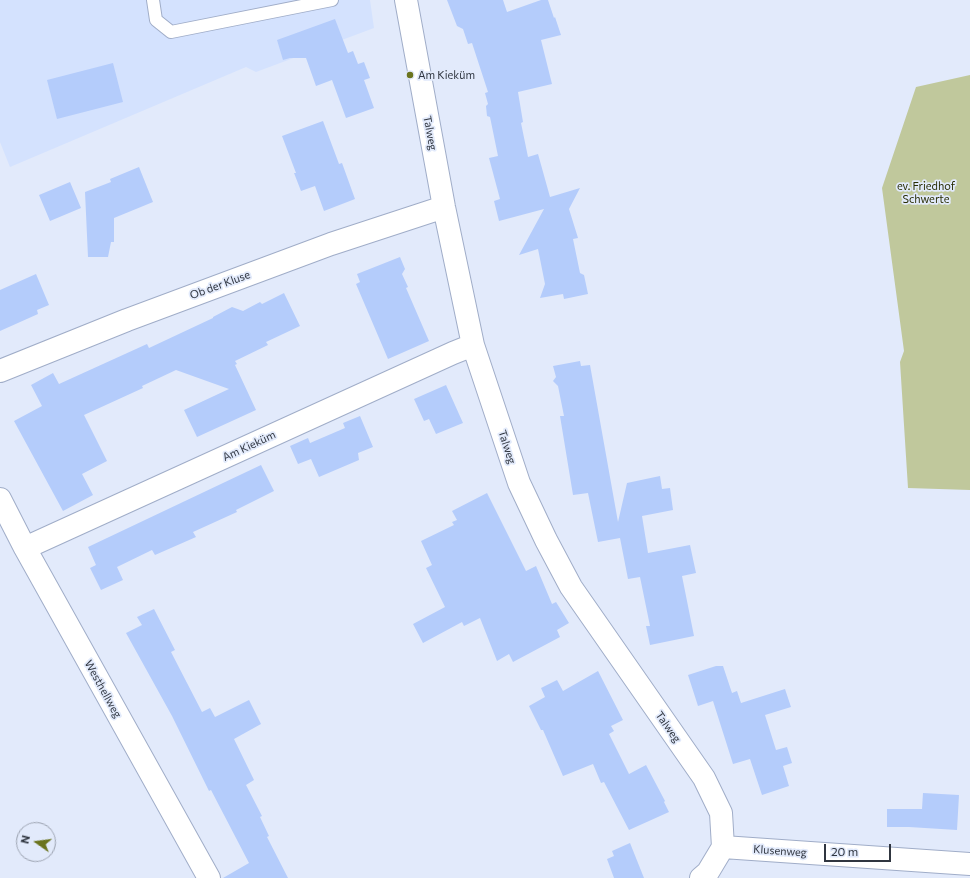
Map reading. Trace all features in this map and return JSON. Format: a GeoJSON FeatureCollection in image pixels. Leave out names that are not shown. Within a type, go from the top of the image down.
{"type":"FeatureCollection","features":[{"type":"Feature","properties":{"kind":"street","name":"Talweg"},"geometry":{"type":"LineString","coordinates":[[406,0],[444,207],[473,345],[519,483],[546,540],[571,587],[704,778],[721,813],[723,847]]}},
{"type":"Feature","properties":{"kind":"street","name":"Ob der Kluse"},"geometry":{"type":"LineString","coordinates":[[0,371],[127,320],[324,247],[444,207]]}},
{"type":"Feature","properties":{"kind":"street","name":"Am Kieküm"},"geometry":{"type":"LineString","coordinates":[[24,548],[445,356],[473,345]]}},
{"type":"Feature","properties":{"kind":"street","name":"Westhellweg"},"geometry":{"type":"LineString","coordinates":[[0,499],[24,548],[209,878]]}},
{"type":"Feature","properties":{"kind":"street","name":"Klusenweg"},"geometry":{"type":"LineString","coordinates":[[723,847],[905,866],[970,864]]}},
{"type":"Feature","properties":{"kind":"street"},"geometry":{"type":"LineString","coordinates":[[701,878],[708,872],[723,847]]}},
{"type":"Feature","properties":{"kind":"lane"},"geometry":{"type":"LineString","coordinates":[[153,0],[156,20],[171,32],[332,0]]}},
{"type":"Feature","properties":{"kind":"shaded area"},"geometry":{"type":"Polygon","coordinates":[[[0,0],[370,0],[374,28],[256,72],[246,67],[10,167],[0,142],[0,0]]]}},
{"type":"Feature","properties":{"kind":"green space","name":"ev. Friedhof Schwerte"},"geometry":{"type":"Polygon","coordinates":[[[970,75],[970,490],[908,488],[900,362],[904,351],[882,188],[916,87],[970,75]]]}},
{"type":"Feature","properties":{"kind":"building"},"geometry":{"type":"Polygon","coordinates":[[[447,0],[503,0],[507,12],[541,0],[548,0],[561,35],[541,40],[552,84],[518,92],[523,122],[521,123],[528,157],[538,154],[550,197],[580,188],[569,209],[578,238],[573,239],[580,273],[584,275],[588,294],[564,299],[563,294],[540,298],[545,284],[538,249],[519,255],[544,209],[499,221],[494,201],[500,199],[489,158],[498,156],[490,117],[487,116],[486,106],[488,104],[485,93],[488,92],[472,43],[468,44],[463,29],[457,26],[447,0]]]}},
{"type":"Feature","properties":{"kind":"building"},"geometry":{"type":"Polygon","coordinates":[[[335,19],[348,53],[353,51],[358,64],[364,62],[370,78],[364,80],[374,108],[346,118],[332,80],[316,86],[306,58],[290,58],[283,60],[277,40],[335,19]]]}},
{"type":"Feature","properties":{"kind":"building"},"geometry":{"type":"Polygon","coordinates":[[[113,63],[123,102],[57,119],[47,80],[113,63]]]}},
{"type":"Feature","properties":{"kind":"building"},"geometry":{"type":"Polygon","coordinates":[[[323,121],[339,164],[342,163],[355,199],[324,211],[315,186],[301,191],[282,136],[323,121]]]}},
{"type":"Feature","properties":{"kind":"building"},"geometry":{"type":"Polygon","coordinates":[[[139,167],[153,202],[114,218],[114,242],[111,242],[108,257],[88,257],[85,192],[111,182],[110,179],[139,167]]]}},
{"type":"Feature","properties":{"kind":"building"},"geometry":{"type":"Polygon","coordinates":[[[70,182],[81,208],[50,221],[39,195],[70,182]]]}},
{"type":"Feature","properties":{"kind":"building"},"geometry":{"type":"Polygon","coordinates":[[[400,257],[405,269],[402,274],[408,287],[406,288],[429,341],[388,359],[356,284],[360,282],[357,274],[400,257]]]}},
{"type":"Feature","properties":{"kind":"building"},"geometry":{"type":"Polygon","coordinates":[[[36,274],[49,305],[37,310],[38,314],[0,331],[0,290],[36,274]]]}},
{"type":"Feature","properties":{"kind":"building"},"geometry":{"type":"Polygon","coordinates":[[[284,293],[300,326],[266,342],[268,345],[235,361],[237,364],[235,365],[256,410],[197,437],[184,410],[229,389],[176,370],[142,386],[143,388],[84,415],[107,461],[82,474],[93,495],[63,511],[14,421],[42,406],[31,385],[53,373],[59,384],[147,344],[149,348],[213,318],[232,307],[243,311],[260,302],[262,304],[284,293]]]}},
{"type":"Feature","properties":{"kind":"building"},"geometry":{"type":"Polygon","coordinates":[[[580,361],[581,366],[590,365],[618,522],[627,483],[660,476],[662,489],[670,488],[673,510],[642,516],[648,553],[690,545],[696,573],[682,576],[694,636],[650,645],[646,626],[650,626],[640,577],[628,579],[620,538],[598,542],[588,493],[573,495],[560,416],[564,416],[558,386],[553,381],[556,377],[553,366],[580,361]]]}},
{"type":"Feature","properties":{"kind":"building"},"geometry":{"type":"Polygon","coordinates":[[[446,385],[463,423],[436,434],[429,419],[424,421],[414,399],[446,385]]]}},
{"type":"Feature","properties":{"kind":"building"},"geometry":{"type":"Polygon","coordinates":[[[360,416],[373,447],[358,453],[359,460],[319,477],[311,459],[298,464],[290,446],[308,438],[310,443],[345,428],[343,423],[360,416]]]}},
{"type":"Feature","properties":{"kind":"building"},"geometry":{"type":"Polygon","coordinates":[[[261,465],[274,491],[236,510],[237,512],[193,532],[196,537],[155,555],[152,550],[117,567],[123,580],[101,590],[90,568],[96,565],[88,547],[261,465]]]}},
{"type":"Feature","properties":{"kind":"building"},"geometry":{"type":"Polygon","coordinates":[[[487,493],[526,571],[536,566],[552,604],[556,602],[569,623],[557,630],[560,637],[513,662],[509,654],[497,661],[480,618],[464,626],[462,622],[423,643],[413,624],[445,607],[426,568],[432,565],[421,541],[454,525],[452,522],[457,520],[452,511],[487,493]]]}},
{"type":"Feature","properties":{"kind":"building"},"geometry":{"type":"Polygon","coordinates":[[[154,609],[175,650],[171,652],[202,712],[210,708],[215,717],[249,700],[261,724],[234,739],[254,780],[246,785],[262,816],[260,817],[269,836],[267,837],[288,878],[223,878],[249,863],[211,790],[209,791],[172,716],[126,633],[142,625],[137,617],[154,609]]]}},
{"type":"Feature","properties":{"kind":"building"},"geometry":{"type":"Polygon","coordinates":[[[716,666],[723,666],[732,693],[737,691],[741,703],[785,689],[791,707],[765,715],[776,750],[787,747],[792,763],[783,766],[789,786],[762,795],[750,759],[733,764],[713,701],[698,706],[688,675],[716,666]]]}},
{"type":"Feature","properties":{"kind":"building"},"geometry":{"type":"Polygon","coordinates":[[[598,671],[623,720],[611,726],[614,731],[609,734],[629,774],[646,765],[665,801],[664,802],[669,812],[629,830],[604,782],[601,783],[593,764],[563,776],[543,730],[541,730],[529,706],[545,697],[541,688],[557,680],[563,691],[598,671]]]}},
{"type":"Feature","properties":{"kind":"building"},"geometry":{"type":"Polygon","coordinates":[[[923,793],[959,795],[957,830],[887,827],[887,809],[922,809],[923,793]]]}},
{"type":"Feature","properties":{"kind":"building"},"geometry":{"type":"Polygon","coordinates":[[[630,843],[644,878],[614,878],[607,859],[614,856],[612,851],[630,843]]]}},
{"type":"Feature","properties":{"kind":"place","name":"Am Kieküm"},"geometry":{"type":"Point","coordinates":[410,75]}}]}
